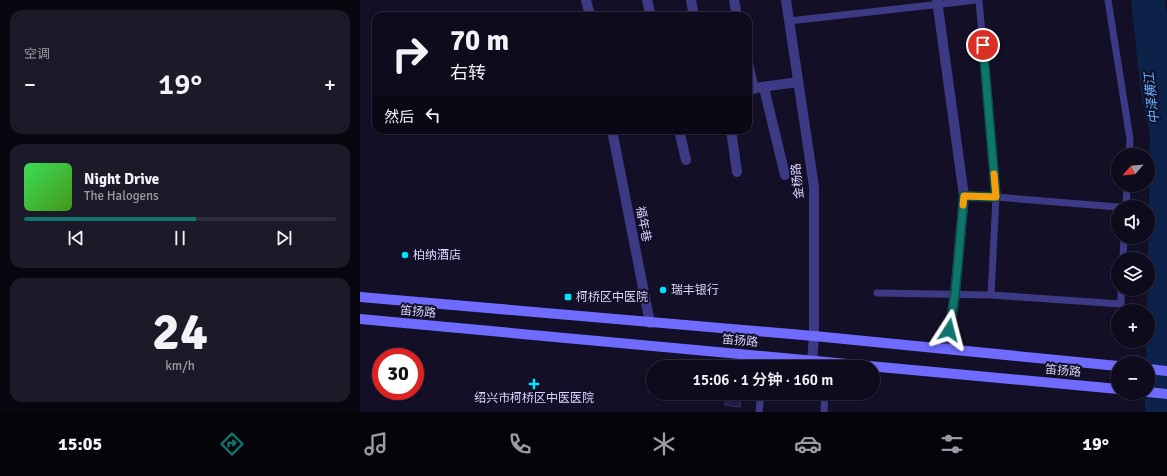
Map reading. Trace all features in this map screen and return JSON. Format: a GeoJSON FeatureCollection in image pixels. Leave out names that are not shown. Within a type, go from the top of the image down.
{"type":"FeatureCollection","features":[{"type":"Feature","properties":{"kind":"street"},"geometry":{"type":"LineString","coordinates":[[586,0],[589,12]]}},
{"type":"Feature","properties":{"kind":"street"},"geometry":{"type":"LineString","coordinates":[[647,0],[650,12]]}},
{"type":"Feature","properties":{"kind":"street"},"geometry":{"type":"LineString","coordinates":[[691,0],[693,12]]}},
{"type":"Feature","properties":{"kind":"street"},"geometry":{"type":"LineString","coordinates":[[734,0],[736,12]]}},
{"type":"Feature","properties":{"kind":"street","name":"金杨路"},"geometry":{"type":"LineString","coordinates":[[786,0],[814,187],[814,336],[812,360]]}},
{"type":"Feature","properties":{"kind":"street"},"geometry":{"type":"LineString","coordinates":[[938,2],[964,196],[955,294],[947,349]]}},
{"type":"Feature","properties":{"kind":"street"},"geometry":{"type":"LineString","coordinates":[[752,78],[785,175]]}},
{"type":"Feature","properties":{"kind":"street"},"geometry":{"type":"LineString","coordinates":[[755,89],[798,82]]}},
{"type":"Feature","properties":{"kind":"street","name":"福年巷"},"geometry":{"type":"LineString","coordinates":[[613,134],[650,323]]}},
{"type":"Feature","properties":{"kind":"street"},"geometry":{"type":"LineString","coordinates":[[680,134],[686,160]]}},
{"type":"Feature","properties":{"kind":"street"},"geometry":{"type":"LineString","coordinates":[[731,134],[737,172]]}},
{"type":"Feature","properties":{"kind":"street","name":"笛扬路"},"geometry":{"type":"LineString","coordinates":[[360,297],[814,336],[1111,365]]}},
{"type":"Feature","properties":{"kind":"street","name":"笛扬路"},"geometry":{"type":"LineString","coordinates":[[360,319],[802,360]]}},
{"type":"Feature","properties":{"kind":"street","name":"笛扬路"},"geometry":{"type":"LineString","coordinates":[[880,369],[1111,388]]}},
{"type":"Feature","properties":{"kind":"street"},"geometry":{"type":"LineString","coordinates":[[1155,370],[1167,371]]}},
{"type":"Feature","properties":{"kind":"street"},"geometry":{"type":"LineString","coordinates":[[1155,393],[1167,394]]}},
{"type":"Feature","properties":{"kind":"lane"},"geometry":{"type":"LineString","coordinates":[[789,21],[938,2],[978,0],[996,197],[991,295]]}},
{"type":"Feature","properties":{"kind":"lane"},"geometry":{"type":"LineString","coordinates":[[1108,0],[1130,139],[1129,148]]}},
{"type":"Feature","properties":{"kind":"lane"},"geometry":{"type":"LineString","coordinates":[[964,196],[996,197],[1111,206]]}},
{"type":"Feature","properties":{"kind":"lane"},"geometry":{"type":"LineString","coordinates":[[877,292],[991,295],[1121,304],[1122,296]]}},
{"type":"Feature","properties":{"kind":"lane"},"geometry":{"type":"LineString","coordinates":[[759,412],[760,400]]}},
{"type":"Feature","properties":{"kind":"lane"},"geometry":{"type":"LineString","coordinates":[[824,412],[825,400]]}},
{"type":"Feature","properties":{"kind":"water","name":"中泽横江"},"geometry":{"type":"Polygon","coordinates":[[[1131,0],[1165,0],[1167,15],[1167,412],[1145,412],[1145,400],[1155,400],[1155,356],[1146,356],[1146,348],[1155,348],[1155,304],[1147,304],[1147,296],[1155,296],[1155,252],[1148,252],[1148,244],[1155,244],[1155,200],[1149,200],[1149,192],[1155,192],[1155,148],[1150,148],[1150,134],[1141,94],[1131,0]]]}},
{"type":"Feature","properties":{"kind":"building"},"geometry":{"type":"Polygon","coordinates":[[[725,400],[740,400],[740,407],[725,405],[725,400]]]}},
{"type":"Feature","properties":{"kind":"slow traffic"},"geometry":{"type":"LineString","coordinates":[[963,205],[964,196],[996,197],[994,174]]}},
{"type":"Feature","properties":{"kind":"place","name":"柏纳酒店"},"geometry":{"type":"Point","coordinates":[405,255]}},
{"type":"Feature","properties":{"kind":"place","name":"瑞丰银行"},"geometry":{"type":"Point","coordinates":[663,290]}},
{"type":"Feature","properties":{"kind":"place","name":"柯桥区中医院"},"geometry":{"type":"Point","coordinates":[568,297]}},
{"type":"Feature","properties":{"kind":"place","name":"绍兴市柯桥区中医医院"},"geometry":{"type":"Point","coordinates":[534,384]}},
{"type":"Feature","properties":{"kind":"route"},"geometry":{"type":"LineString","coordinates":[[949,330],[955,294],[964,196],[996,197],[983,45]]}}]}
